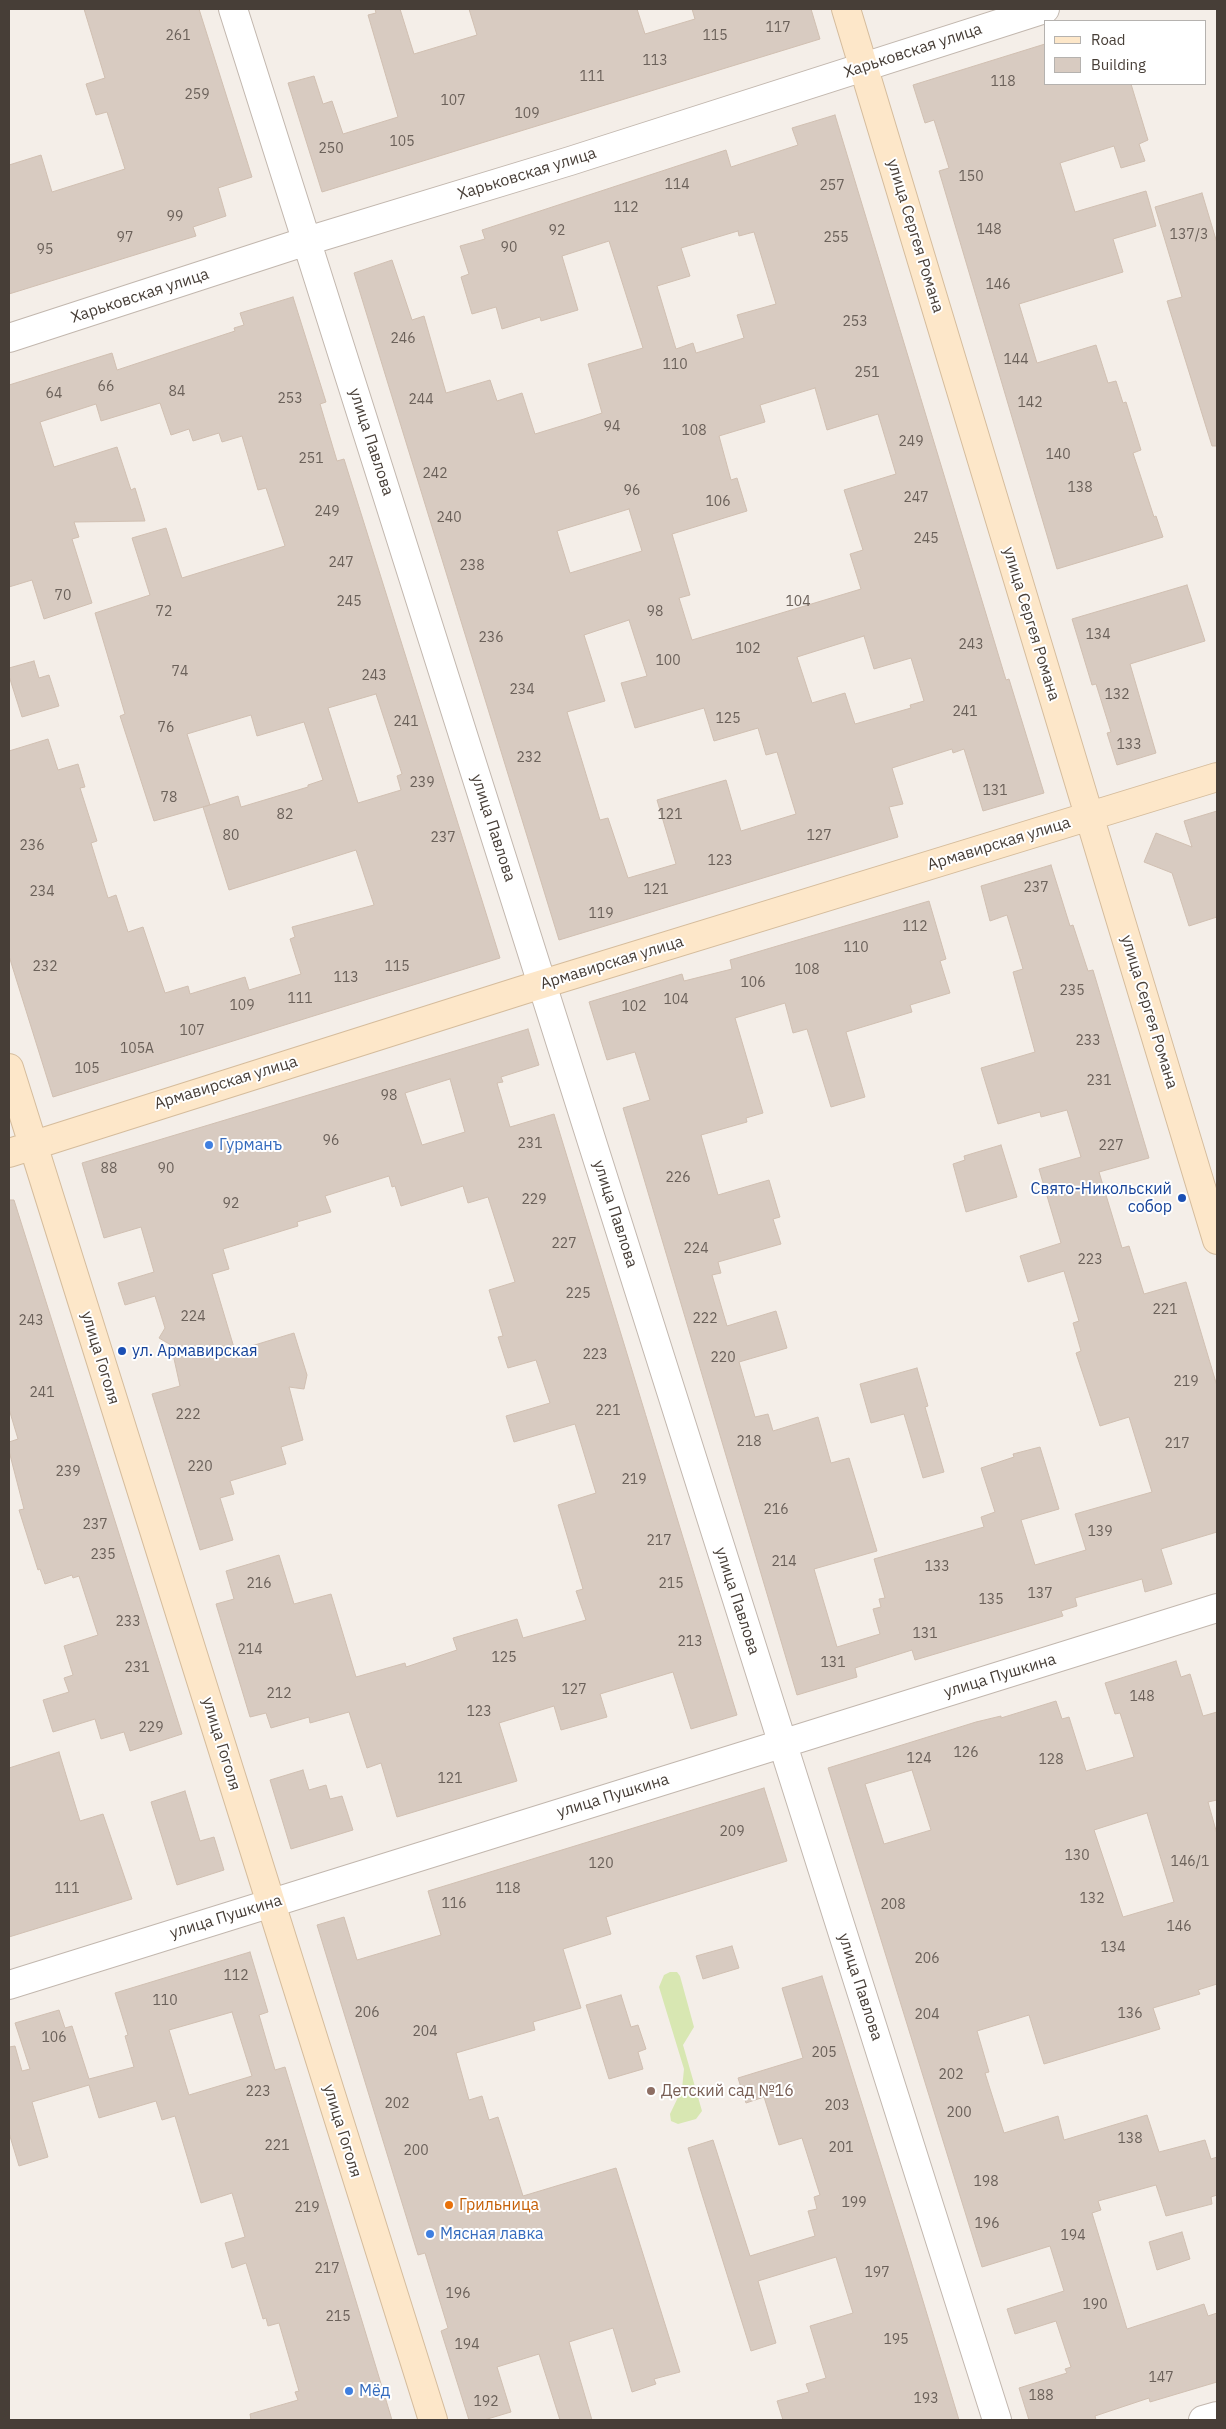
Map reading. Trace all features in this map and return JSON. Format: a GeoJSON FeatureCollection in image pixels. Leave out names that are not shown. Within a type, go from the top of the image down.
{"type":"FeatureCollection","features":[{"type":"Feature","properties":{"kind":"street","name":"улица Павлова"},"geometry":{"type":"LineString","coordinates":[[233,9],[997,2420]]}},
{"type":"Feature","properties":{"kind":"street","name":"улица Сергея Романа"},"geometry":{"type":"LineString","coordinates":[[846,9],[1217,1240]]}},
{"type":"Feature","properties":{"kind":"street","name":"Харьковская улица"},"geometry":{"type":"LineString","coordinates":[[9,338],[307,241],[570,161],[1044,9]]}},
{"type":"Feature","properties":{"kind":"street","name":"Армавирская улица"},"geometry":{"type":"LineString","coordinates":[[21,1149],[542,984],[1217,777]]}},
{"type":"Feature","properties":{"kind":"street","name":"улица Гоголя"},"geometry":{"type":"LineString","coordinates":[[9,1068],[21,1149],[270,1903],[432,2420]]}},
{"type":"Feature","properties":{"kind":"street","name":"улица Пушкина"},"geometry":{"type":"LineString","coordinates":[[9,1985],[1217,1608]]}},
{"type":"Feature","properties":{"kind":"street"},"geometry":{"type":"LineString","coordinates":[[1203,2420],[1217,2416]]}},
{"type":"Feature","properties":{"kind":"green space"},"geometry":{"type":"Polygon","coordinates":[[[670,1972],[677,1972],[680,1976],[694,2027],[683,2045],[702,2111],[696,2119],[678,2124],[671,2121],[670,2114],[682,2089],[684,2069],[659,1987],[664,1975],[670,1972]]]}},
{"type":"Feature","properties":{"kind":"building"},"geometry":{"type":"Polygon","coordinates":[[[84,9],[199,9],[252,177],[218,188],[226,216],[193,227],[196,236],[9,294],[9,165],[41,155],[52,192],[125,169],[107,112],[96,115],[86,84],[105,78],[84,9]]]}},
{"type":"Feature","properties":{"kind":"building"},"geometry":{"type":"Polygon","coordinates":[[[375,9],[400,9],[414,54],[477,35],[469,9],[637,9],[645,34],[695,19],[692,9],[811,9],[820,39],[322,192],[288,83],[314,76],[323,104],[332,101],[343,134],[398,117],[368,15],[376,13],[375,9]]]}},
{"type":"Feature","properties":{"kind":"building"},"geometry":{"type":"Polygon","coordinates":[[[1044,44],[1044,85],[1131,85],[1148,140],[1139,144],[1145,161],[1121,168],[1114,146],[1060,163],[1075,212],[1146,191],[1156,226],[1113,239],[1123,272],[1019,304],[1037,363],[1096,345],[1108,383],[1116,381],[1123,403],[1126,402],[1141,450],[1133,453],[1154,517],[1156,516],[1163,537],[1057,569],[939,171],[949,168],[934,120],[925,123],[913,85],[1044,44]]]}},
{"type":"Feature","properties":{"kind":"building"},"geometry":{"type":"Polygon","coordinates":[[[835,115],[1006,680],[1009,679],[1044,793],[983,811],[964,749],[953,753],[952,749],[892,768],[903,804],[889,807],[898,837],[559,940],[354,273],[392,260],[412,320],[424,316],[446,393],[490,380],[497,401],[522,393],[535,434],[584,419],[602,413],[588,364],[643,348],[609,241],[562,256],[578,310],[541,321],[540,317],[502,329],[496,307],[472,314],[461,277],[469,274],[460,246],[485,239],[482,230],[726,150],[731,167],[798,145],[792,128],[835,115]],[[738,231],[681,248],[690,276],[657,286],[676,349],[693,343],[696,353],[744,338],[737,315],[776,304],[754,232],[739,236],[738,231]],[[815,388],[760,405],[765,422],[719,436],[731,480],[737,478],[747,511],[672,534],[690,595],[679,598],[692,640],[861,589],[850,554],[863,550],[844,490],[896,474],[878,414],[827,430],[815,388]],[[629,509],[557,531],[570,573],[642,551],[629,509]],[[629,620],[584,635],[605,701],[567,712],[600,820],[608,818],[628,878],[676,864],[657,800],[726,780],[741,831],[796,814],[777,752],[766,755],[758,728],[714,741],[704,708],[635,728],[621,683],[647,676],[629,620]],[[864,636],[797,657],[812,703],[845,693],[855,724],[911,708],[910,705],[924,701],[911,658],[874,669],[864,636]]]}},
{"type":"Feature","properties":{"kind":"building"},"geometry":{"type":"Polygon","coordinates":[[[1202,193],[1217,243],[1217,446],[1212,446],[1167,301],[1182,297],[1155,207],[1202,193]]]}},
{"type":"Feature","properties":{"kind":"building"},"geometry":{"type":"Polygon","coordinates":[[[293,297],[326,402],[320,404],[337,461],[344,459],[500,958],[53,1097],[9,956],[9,751],[48,739],[58,770],[78,764],[85,787],[80,788],[97,841],[91,843],[108,898],[116,895],[128,932],[143,927],[165,993],[188,986],[190,994],[245,977],[249,990],[301,974],[290,939],[295,937],[292,927],[374,905],[356,850],[229,890],[203,807],[154,821],[120,716],[125,714],[95,613],[150,595],[132,538],[166,528],[182,578],[285,546],[266,488],[258,490],[242,436],[222,442],[219,433],[193,441],[189,429],[171,435],[160,403],[101,421],[96,404],[40,422],[54,467],[117,447],[131,490],[135,488],[145,521],[74,522],[79,537],[72,539],[92,603],[44,619],[32,580],[9,587],[9,385],[112,353],[117,370],[235,331],[234,328],[244,325],[240,313],[293,297]],[[376,694],[328,708],[358,803],[401,790],[397,776],[402,774],[376,694]],[[251,715],[187,734],[210,805],[238,796],[241,807],[308,787],[308,785],[323,780],[304,722],[257,736],[251,715]]]}},
{"type":"Feature","properties":{"kind":"building"},"geometry":{"type":"Polygon","coordinates":[[[1187,585],[1205,641],[1130,664],[1156,753],[1117,765],[1107,733],[1111,732],[1096,684],[1092,685],[1072,619],[1187,585]]]}},
{"type":"Feature","properties":{"kind":"building"},"geometry":{"type":"Polygon","coordinates":[[[34,661],[39,678],[49,675],[59,706],[22,717],[9,676],[9,668],[34,661]]]}},
{"type":"Feature","properties":{"kind":"building"},"geometry":{"type":"Polygon","coordinates":[[[1217,811],[1217,917],[1189,926],[1172,873],[1144,862],[1156,833],[1192,847],[1184,821],[1217,811]]]}},
{"type":"Feature","properties":{"kind":"building"},"geometry":{"type":"Polygon","coordinates":[[[1051,865],[1070,926],[1073,925],[1088,971],[1093,970],[1149,1158],[1099,1172],[1122,1248],[1129,1246],[1144,1294],[1186,1282],[1217,1386],[1217,1532],[1161,1549],[1172,1584],[1145,1592],[1142,1579],[1075,1598],[1077,1606],[1061,1611],[1063,1616],[915,1660],[912,1650],[855,1668],[857,1677],[797,1695],[623,1108],[650,1100],[635,1052],[607,1060],[589,1002],[682,974],[684,981],[732,969],[730,960],[929,901],[946,959],[940,961],[950,993],[910,1005],[912,1012],[846,1032],[865,1097],[831,1107],[807,1029],[793,1033],[785,1003],[735,1018],[763,1113],[746,1118],[747,1122],[701,1135],[718,1195],[769,1180],[780,1217],[773,1219],[781,1244],[718,1262],[721,1273],[712,1275],[727,1326],[776,1311],[787,1348],[739,1362],[755,1417],[768,1414],[773,1431],[818,1417],[831,1463],[849,1458],[877,1551],[814,1569],[837,1647],[880,1634],[873,1609],[881,1607],[879,1599],[885,1598],[874,1559],[984,1527],[981,1517],[995,1512],[981,1468],[1014,1457],[1013,1454],[1040,1447],[1059,1509],[1021,1520],[1035,1565],[1086,1550],[1075,1514],[1152,1492],[1129,1417],[1100,1426],[1076,1353],[1081,1351],[1073,1323],[1079,1321],[1064,1271],[1028,1282],[1020,1256],[1061,1243],[1039,1169],[1081,1157],[1067,1110],[1041,1117],[1040,1112],[998,1124],[981,1068],[1035,1052],[1013,972],[1023,969],[1007,915],[990,921],[981,886],[1051,865]]]}},
{"type":"Feature","properties":{"kind":"building"},"geometry":{"type":"Polygon","coordinates":[[[528,1029],[539,1065],[501,1077],[503,1082],[497,1083],[510,1127],[554,1114],[737,1715],[691,1729],[673,1672],[600,1694],[607,1717],[561,1730],[554,1706],[499,1723],[517,1781],[397,1817],[381,1763],[367,1768],[349,1712],[310,1723],[309,1717],[271,1728],[266,1713],[250,1717],[216,1604],[234,1599],[226,1571],[279,1555],[294,1604],[331,1594],[356,1677],[405,1663],[406,1667],[457,1650],[453,1638],[517,1619],[523,1638],[586,1620],[576,1591],[583,1589],[558,1505],[596,1493],[575,1424],[514,1442],[506,1416],[550,1403],[536,1360],[508,1368],[498,1337],[503,1336],[489,1290],[515,1282],[488,1197],[468,1203],[463,1186],[401,1206],[395,1186],[392,1187],[389,1176],[325,1196],[331,1212],[297,1222],[298,1226],[223,1249],[229,1269],[212,1274],[235,1351],[294,1333],[307,1375],[304,1389],[289,1387],[303,1440],[281,1447],[286,1464],[230,1481],[234,1494],[220,1498],[233,1540],[200,1550],[152,1394],[180,1386],[171,1345],[159,1338],[165,1328],[155,1296],[125,1305],[118,1283],[154,1272],[141,1227],[104,1238],[82,1163],[528,1029]],[[450,1079],[405,1093],[422,1145],[465,1132],[450,1079]]]}},
{"type":"Feature","properties":{"kind":"building"},"geometry":{"type":"Polygon","coordinates":[[[1001,1145],[1017,1197],[966,1212],[953,1164],[965,1160],[964,1156],[1001,1145]]]}},
{"type":"Feature","properties":{"kind":"building"},"geometry":{"type":"Polygon","coordinates":[[[9,1200],[14,1200],[182,1734],[130,1751],[124,1732],[101,1739],[95,1719],[53,1732],[43,1700],[69,1692],[64,1678],[73,1675],[64,1646],[98,1635],[79,1576],[73,1578],[72,1575],[45,1584],[40,1569],[38,1570],[19,1510],[24,1509],[9,1451],[9,1442],[18,1439],[9,1409],[9,1200]]]}},
{"type":"Feature","properties":{"kind":"building"},"geometry":{"type":"Polygon","coordinates":[[[917,1368],[928,1406],[925,1407],[944,1472],[923,1478],[904,1414],[871,1423],[860,1384],[917,1368]]]}},
{"type":"Feature","properties":{"kind":"building"},"geometry":{"type":"Polygon","coordinates":[[[1176,1661],[1181,1677],[1190,1674],[1203,1716],[1217,1712],[1217,1800],[1208,1802],[1217,1834],[1217,1984],[1198,1990],[1200,1994],[1153,2008],[1160,2029],[1044,2064],[1029,2015],[977,2031],[989,2072],[985,2073],[1004,2133],[1058,2116],[1064,2140],[1147,2115],[1159,2152],[1205,2140],[1211,2159],[1217,2157],[1217,2195],[1211,2197],[1212,2204],[1166,2216],[1156,2185],[1098,2201],[1101,2210],[1092,2213],[1127,2329],[1204,2304],[1208,2316],[1217,2313],[1217,2382],[1150,2402],[1149,2398],[1095,2416],[1096,2420],[1029,2420],[1019,2388],[1067,2373],[1065,2369],[1071,2367],[1056,2321],[1015,2334],[1007,2309],[1064,2291],[1050,2246],[982,2267],[828,1768],[976,1722],[1001,1716],[1001,1718],[1056,1701],[1062,1719],[1069,1717],[1086,1771],[1134,1757],[1120,1713],[1115,1714],[1105,1683],[1176,1661]],[[912,1770],[865,1784],[884,1844],[931,1830],[912,1770]],[[1147,1813],[1094,1830],[1123,1917],[1174,1902],[1147,1813]]]}},
{"type":"Feature","properties":{"kind":"building"},"geometry":{"type":"Polygon","coordinates":[[[59,1752],[80,1821],[103,1814],[132,1899],[9,1937],[9,1768],[59,1752]]]}},
{"type":"Feature","properties":{"kind":"building"},"geometry":{"type":"Polygon","coordinates":[[[303,1770],[309,1790],[326,1785],[330,1799],[342,1796],[353,1830],[291,1849],[270,1780],[303,1770]]]}},
{"type":"Feature","properties":{"kind":"building"},"geometry":{"type":"Polygon","coordinates":[[[764,1788],[787,1861],[606,1917],[611,1934],[563,1949],[581,2008],[533,2022],[535,2030],[456,2053],[469,2100],[482,2096],[489,2120],[498,2117],[523,2196],[616,2168],[680,2372],[654,2379],[656,2384],[632,2392],[613,2328],[569,2342],[592,2420],[560,2420],[539,2354],[497,2367],[511,2412],[484,2420],[469,2420],[441,2331],[448,2328],[425,2253],[418,2255],[317,1925],[344,1917],[357,1960],[441,1935],[428,1891],[764,1788]]]}},
{"type":"Feature","properties":{"kind":"building"},"geometry":{"type":"Polygon","coordinates":[[[185,1791],[200,1841],[214,1837],[224,1870],[177,1885],[151,1802],[185,1791]]]}},
{"type":"Feature","properties":{"kind":"building"},"geometry":{"type":"Polygon","coordinates":[[[732,1946],[739,1968],[703,1979],[696,1956],[732,1946]]]}},
{"type":"Feature","properties":{"kind":"building"},"geometry":{"type":"Polygon","coordinates":[[[250,1952],[268,2012],[259,2015],[275,2070],[285,2067],[392,2420],[251,2420],[250,2414],[298,2400],[295,2392],[299,2391],[279,2323],[268,2326],[266,2318],[263,2319],[246,2263],[232,2268],[225,2243],[245,2237],[232,2193],[201,2203],[175,2116],[162,2120],[156,2101],[99,2118],[89,2085],[32,2102],[48,2157],[19,2166],[9,2133],[9,2047],[15,2046],[22,2071],[30,2069],[15,2023],[59,2010],[65,2028],[72,2026],[89,2079],[134,2067],[125,2036],[128,2035],[115,1993],[250,1952]],[[232,2012],[169,2030],[189,2095],[252,2076],[232,2012]]]}},
{"type":"Feature","properties":{"kind":"building"},"geometry":{"type":"Polygon","coordinates":[[[822,1976],[959,2420],[783,2420],[777,2401],[809,2392],[806,2384],[826,2378],[810,2326],[853,2313],[836,2257],[758,2281],[776,2343],[751,2351],[700,2188],[688,2148],[713,2140],[750,2256],[815,2236],[808,2211],[817,2209],[814,2197],[820,2195],[802,2138],[779,2145],[764,2097],[746,2103],[738,2078],[803,2058],[782,1988],[822,1976]]]}},
{"type":"Feature","properties":{"kind":"building"},"geometry":{"type":"Polygon","coordinates":[[[621,1995],[631,2027],[638,2025],[646,2049],[638,2052],[643,2069],[609,2079],[586,2005],[621,1995]]]}},
{"type":"Feature","properties":{"kind":"building"},"geometry":{"type":"Polygon","coordinates":[[[1182,2232],[1190,2259],[1157,2270],[1149,2242],[1182,2232]]]}},
{"type":"Feature","properties":{"kind":"place","name":"Гурманъ"},"geometry":{"type":"Point","coordinates":[209,1145]}},
{"type":"Feature","properties":{"kind":"place","name":"Свято-Никольский собор"},"geometry":{"type":"Point","coordinates":[1182,1198]}},
{"type":"Feature","properties":{"kind":"place","name":"ул. Армавирская"},"geometry":{"type":"Point","coordinates":[122,1351]}},
{"type":"Feature","properties":{"kind":"place","name":"Детский сад №16"},"geometry":{"type":"Point","coordinates":[651,2091]}},
{"type":"Feature","properties":{"kind":"place","name":"Грильница"},"geometry":{"type":"Point","coordinates":[449,2205]}},
{"type":"Feature","properties":{"kind":"place","name":"Мясная лавка"},"geometry":{"type":"Point","coordinates":[430,2234]}},
{"type":"Feature","properties":{"kind":"place","name":"Мёд"},"geometry":{"type":"Point","coordinates":[349,2391]}}]}
